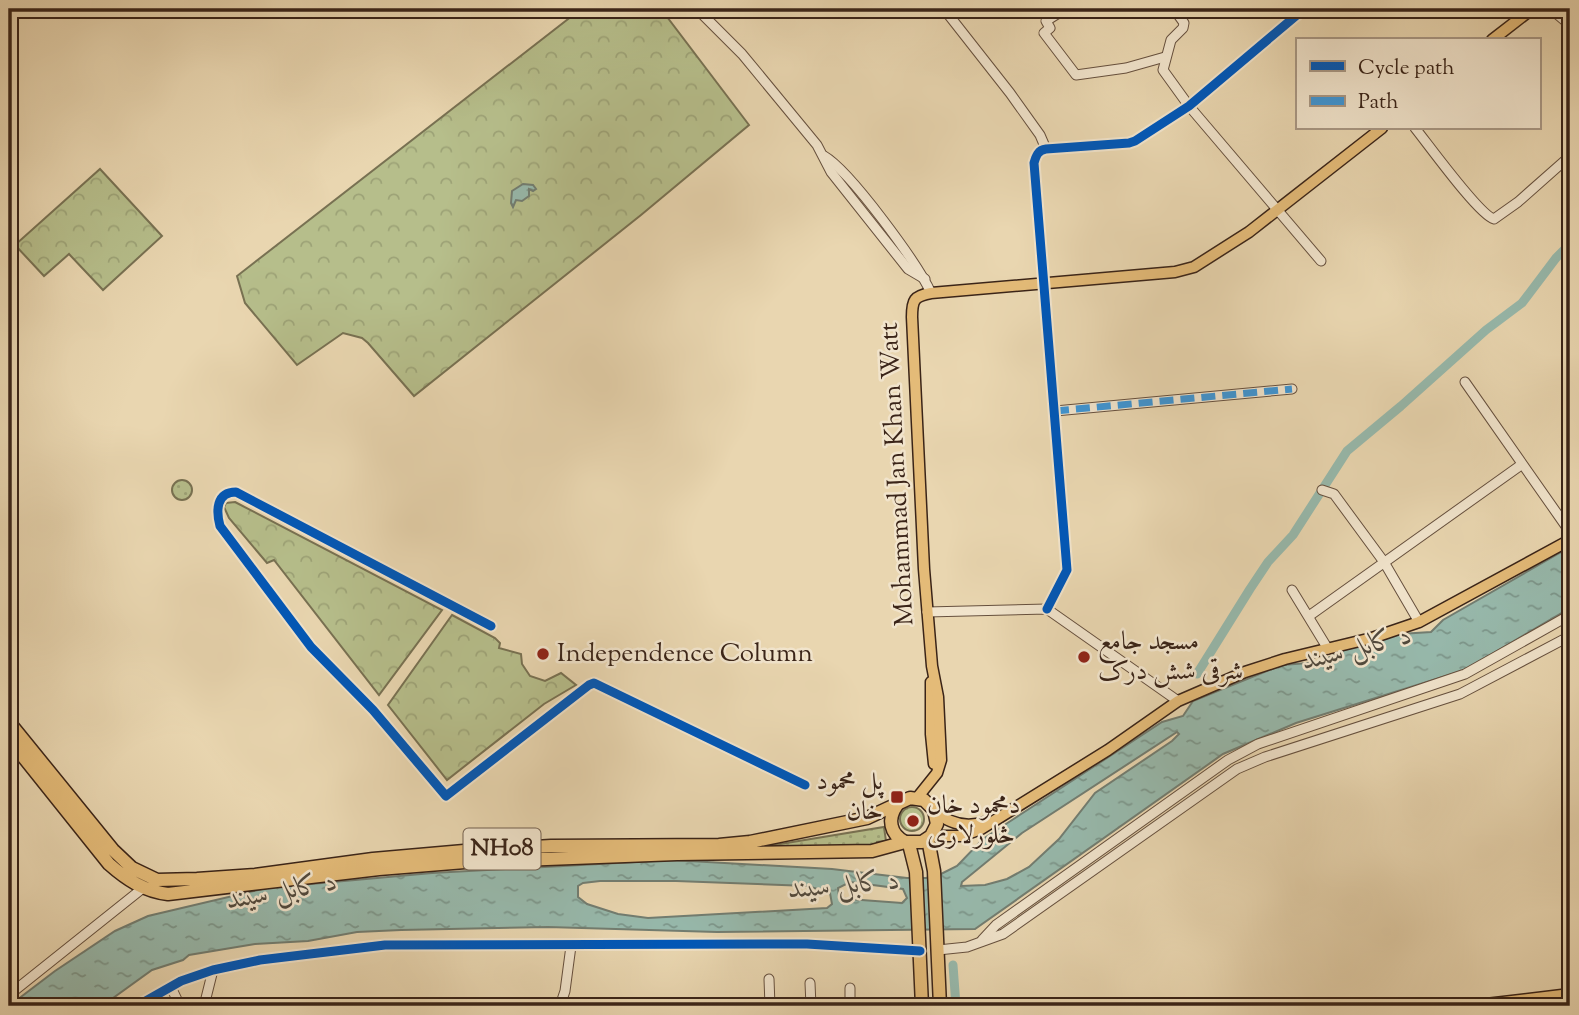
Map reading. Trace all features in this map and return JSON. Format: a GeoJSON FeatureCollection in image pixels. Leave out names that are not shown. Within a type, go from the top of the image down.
{"type":"FeatureCollection","features":[{"type":"Feature","properties":{"kind":"highway","name":"NH08"},"geometry":{"type":"LineString","coordinates":[[9,722],[113,850],[132,868],[157,880],[255,875],[373,859],[464,851],[617,844],[730,844],[867,818],[914,798]]}},
{"type":"Feature","properties":{"kind":"highway","name":"NH08"},"geometry":{"type":"LineString","coordinates":[[9,739],[109,864],[125,878],[143,888],[168,894],[379,869],[465,862],[677,854],[872,851],[922,842],[930,837]]}},
{"type":"Feature","properties":{"kind":"highway"},"geometry":{"type":"LineString","coordinates":[[914,798],[930,804],[937,824],[930,837],[940,1006]]}},
{"type":"Feature","properties":{"kind":"highway"},"geometry":{"type":"LineString","coordinates":[[898,804],[893,811],[891,825],[898,839],[907,843],[916,872],[922,1006]]}},
{"type":"Feature","properties":{"kind":"main road"},"geometry":{"type":"LineString","coordinates":[[1495,38],[1531,9]]}},
{"type":"Feature","properties":{"kind":"main road"},"geometry":{"type":"LineString","coordinates":[[931,293],[1175,272],[1194,267],[1240,239],[1379,130]]}},
{"type":"Feature","properties":{"kind":"main road","name":"Mohammad Jan Khan Watt"},"geometry":{"type":"LineString","coordinates":[[914,798],[937,773],[940,764],[938,697],[927,612],[912,310],[912,302],[916,297],[931,293]]}},
{"type":"Feature","properties":{"kind":"main road"},"geometry":{"type":"LineString","coordinates":[[930,837],[962,836],[981,829],[1108,750],[1178,701],[1245,672],[1372,638],[1419,622],[1570,540]]}},
{"type":"Feature","properties":{"kind":"main road"},"geometry":{"type":"LineString","coordinates":[[934,810],[946,820],[960,824],[976,824],[997,817]]}},
{"type":"Feature","properties":{"kind":"main road"},"geometry":{"type":"LineString","coordinates":[[1469,1006],[1570,994]]}},
{"type":"Feature","properties":{"kind":"street"},"geometry":{"type":"LineString","coordinates":[[697,9],[763,79],[824,156],[840,167],[904,248],[931,293]]}},
{"type":"Feature","properties":{"kind":"street"},"geometry":{"type":"LineString","coordinates":[[944,9],[1010,93],[1040,135],[1046,149]]}},
{"type":"Feature","properties":{"kind":"street"},"geometry":{"type":"LineString","coordinates":[[1065,9],[1046,22],[1050,28],[1044,33],[1076,75],[1126,68],[1165,57]]}},
{"type":"Feature","properties":{"kind":"street"},"geometry":{"type":"LineString","coordinates":[[1174,9],[1184,23],[1183,28],[1171,40],[1163,69],[1189,106],[1321,261]]}},
{"type":"Feature","properties":{"kind":"street"},"geometry":{"type":"LineString","coordinates":[[1047,609],[1067,570],[1034,163],[1036,155],[1046,149],[1129,143],[1189,106],[1304,9]]}},
{"type":"Feature","properties":{"kind":"street"},"geometry":{"type":"LineString","coordinates":[[1551,9],[1570,25]]}},
{"type":"Feature","properties":{"kind":"street"},"geometry":{"type":"LineString","coordinates":[[1417,130],[1475,202],[1489,218],[1494,219],[1518,202],[1570,156]]}},
{"type":"Feature","properties":{"kind":"street"},"geometry":{"type":"LineString","coordinates":[[1465,382],[1570,532]]}},
{"type":"Feature","properties":{"kind":"street"},"geometry":{"type":"LineString","coordinates":[[1055,411],[1292,389]]}},
{"type":"Feature","properties":{"kind":"street"},"geometry":{"type":"LineString","coordinates":[[1309,616],[1521,465]]}},
{"type":"Feature","properties":{"kind":"street"},"geometry":{"type":"LineString","coordinates":[[1322,490],[1334,494],[1384,562],[1419,622]]}},
{"type":"Feature","properties":{"kind":"street"},"geometry":{"type":"LineString","coordinates":[[491,626],[236,492],[230,492],[221,499],[216,512],[220,526],[311,647],[373,710],[446,796],[594,683],[805,785]]}},
{"type":"Feature","properties":{"kind":"street"},"geometry":{"type":"LineString","coordinates":[[1292,590],[1328,649]]}},
{"type":"Feature","properties":{"kind":"street"},"geometry":{"type":"LineString","coordinates":[[927,612],[1047,609],[1178,701]]}},
{"type":"Feature","properties":{"kind":"street"},"geometry":{"type":"LineString","coordinates":[[981,942],[996,925],[1202,777],[1258,744],[1465,674],[1570,615]]}},
{"type":"Feature","properties":{"kind":"street"},"geometry":{"type":"LineString","coordinates":[[938,950],[967,947],[1003,934],[1237,769],[1265,757],[1460,694],[1570,636]]}},
{"type":"Feature","properties":{"kind":"street"},"geometry":{"type":"LineString","coordinates":[[1202,777],[1209,788]]}},
{"type":"Feature","properties":{"kind":"street"},"geometry":{"type":"LineString","coordinates":[[9,995],[143,888]]}},
{"type":"Feature","properties":{"kind":"street"},"geometry":{"type":"LineString","coordinates":[[137,1006],[171,987],[213,970],[260,960],[384,945],[807,944],[920,951]]}},
{"type":"Feature","properties":{"kind":"street"},"geometry":{"type":"LineString","coordinates":[[560,1006],[565,991],[571,946]]}},
{"type":"Feature","properties":{"kind":"street"},"geometry":{"type":"LineString","coordinates":[[207,1006],[206,998],[213,970]]}},
{"type":"Feature","properties":{"kind":"street"},"geometry":{"type":"LineString","coordinates":[[769,979],[770,1006]]}},
{"type":"Feature","properties":{"kind":"street"},"geometry":{"type":"LineString","coordinates":[[810,983],[811,1006]]}},
{"type":"Feature","properties":{"kind":"street"},"geometry":{"type":"LineString","coordinates":[[171,987],[180,1006]]}},
{"type":"Feature","properties":{"kind":"street"},"geometry":{"type":"LineString","coordinates":[[850,988],[850,1006]]}},
{"type":"Feature","properties":{"kind":"green space"},"geometry":{"type":"Polygon","coordinates":[[[581,9],[661,9],[749,125],[414,396],[362,338],[343,333],[297,365],[245,303],[237,276],[581,9]]]}},
{"type":"Feature","properties":{"kind":"green space"},"geometry":{"type":"Polygon","coordinates":[[[100,169],[162,236],[103,290],[69,254],[44,276],[15,245],[100,169]]]}},
{"type":"Feature","properties":{"kind":"green space"},"geometry":{"type":"Polygon","coordinates":[[[182,480],[189,483],[192,490],[189,497],[182,500],[175,497],[172,490],[175,483],[182,480]]]}},
{"type":"Feature","properties":{"kind":"green space"},"geometry":{"type":"Polygon","coordinates":[[[235,502],[442,610],[379,695],[274,560],[267,563],[229,518],[224,507],[226,503],[235,502]]]}},
{"type":"Feature","properties":{"kind":"green space"},"geometry":{"type":"Polygon","coordinates":[[[452,615],[495,638],[500,643],[499,648],[521,654],[522,664],[530,676],[545,681],[561,673],[576,685],[544,704],[447,780],[388,705],[452,615]]]}},
{"type":"Feature","properties":{"kind":"green space"},"geometry":{"type":"Polygon","coordinates":[[[912,807],[921,810],[924,819],[921,828],[912,831],[903,828],[900,819],[903,810],[912,807]]]}},
{"type":"Feature","properties":{"kind":"green space"},"geometry":{"type":"Polygon","coordinates":[[[884,827],[886,841],[877,842],[878,848],[762,847],[884,827]]]}},
{"type":"Feature","properties":{"kind":"water"},"geometry":{"type":"Polygon","coordinates":[[[523,184],[533,185],[536,189],[529,189],[529,196],[522,201],[516,200],[513,207],[512,191],[523,184]]]}},
{"type":"Feature","properties":{"kind":"water","name":"د کابل سيند"},"geometry":{"type":"Polygon","coordinates":[[[1570,547],[1570,608],[1465,670],[1296,723],[1223,754],[975,929],[717,932],[548,927],[357,932],[308,941],[255,944],[189,955],[183,960],[152,970],[102,1006],[9,1006],[115,931],[148,916],[267,888],[432,873],[672,860],[832,869],[907,878],[926,878],[941,874],[957,866],[983,839],[1162,722],[1183,716],[1193,701],[1282,665],[1321,662],[1340,651],[1400,634],[1431,632],[1443,620],[1570,547]],[[1177,732],[1022,833],[962,882],[961,886],[985,885],[1007,879],[1029,867],[1059,839],[1095,793],[1172,741],[1179,734],[1177,732]],[[676,881],[583,883],[578,886],[578,897],[587,904],[618,914],[648,918],[827,908],[832,904],[830,893],[808,886],[676,881]],[[850,882],[838,888],[839,897],[848,899],[902,903],[907,898],[903,889],[850,882]]]}},
{"type":"Feature","properties":{"kind":"waterway"},"geometry":{"type":"LineString","coordinates":[[1197,674],[1268,562],[1293,535],[1347,451],[1486,330],[1522,303],[1570,244]]}},
{"type":"Feature","properties":{"kind":"waterway"},"geometry":{"type":"LineString","coordinates":[[953,965],[956,1006]]}},
{"type":"Feature","properties":{"kind":"marked path"},"geometry":{"type":"LineString","coordinates":[[1055,411],[1292,389]]}},
{"type":"Feature","properties":{"kind":"cycle path"},"geometry":{"type":"LineString","coordinates":[[1047,609],[1067,570],[1034,163],[1036,158],[1039,152],[1046,149],[1135,141],[1189,106],[1304,9]]}},
{"type":"Feature","properties":{"kind":"cycle path"},"geometry":{"type":"LineString","coordinates":[[491,626],[236,492],[225,495],[219,503],[220,526],[311,647],[373,710],[446,796],[594,683],[805,785]]}},
{"type":"Feature","properties":{"kind":"cycle path"},"geometry":{"type":"LineString","coordinates":[[137,1006],[181,981],[213,970],[260,960],[385,945],[807,944],[920,951]]}},
{"type":"Feature","properties":{"kind":"place","name":"Independence Column"},"geometry":{"type":"Point","coordinates":[543,654]}},
{"type":"Feature","properties":{"kind":"place","name":"مسجد جامع شرقی شش درک"},"geometry":{"type":"Point","coordinates":[1084,657]}},
{"type":"Feature","properties":{"kind":"place","name":"پل محمود خان"},"geometry":{"type":"Point","coordinates":[897,797]}},
{"type":"Feature","properties":{"kind":"place","name":"دمحمود خان څلورلاری"},"geometry":{"type":"Point","coordinates":[913,821]}}]}
